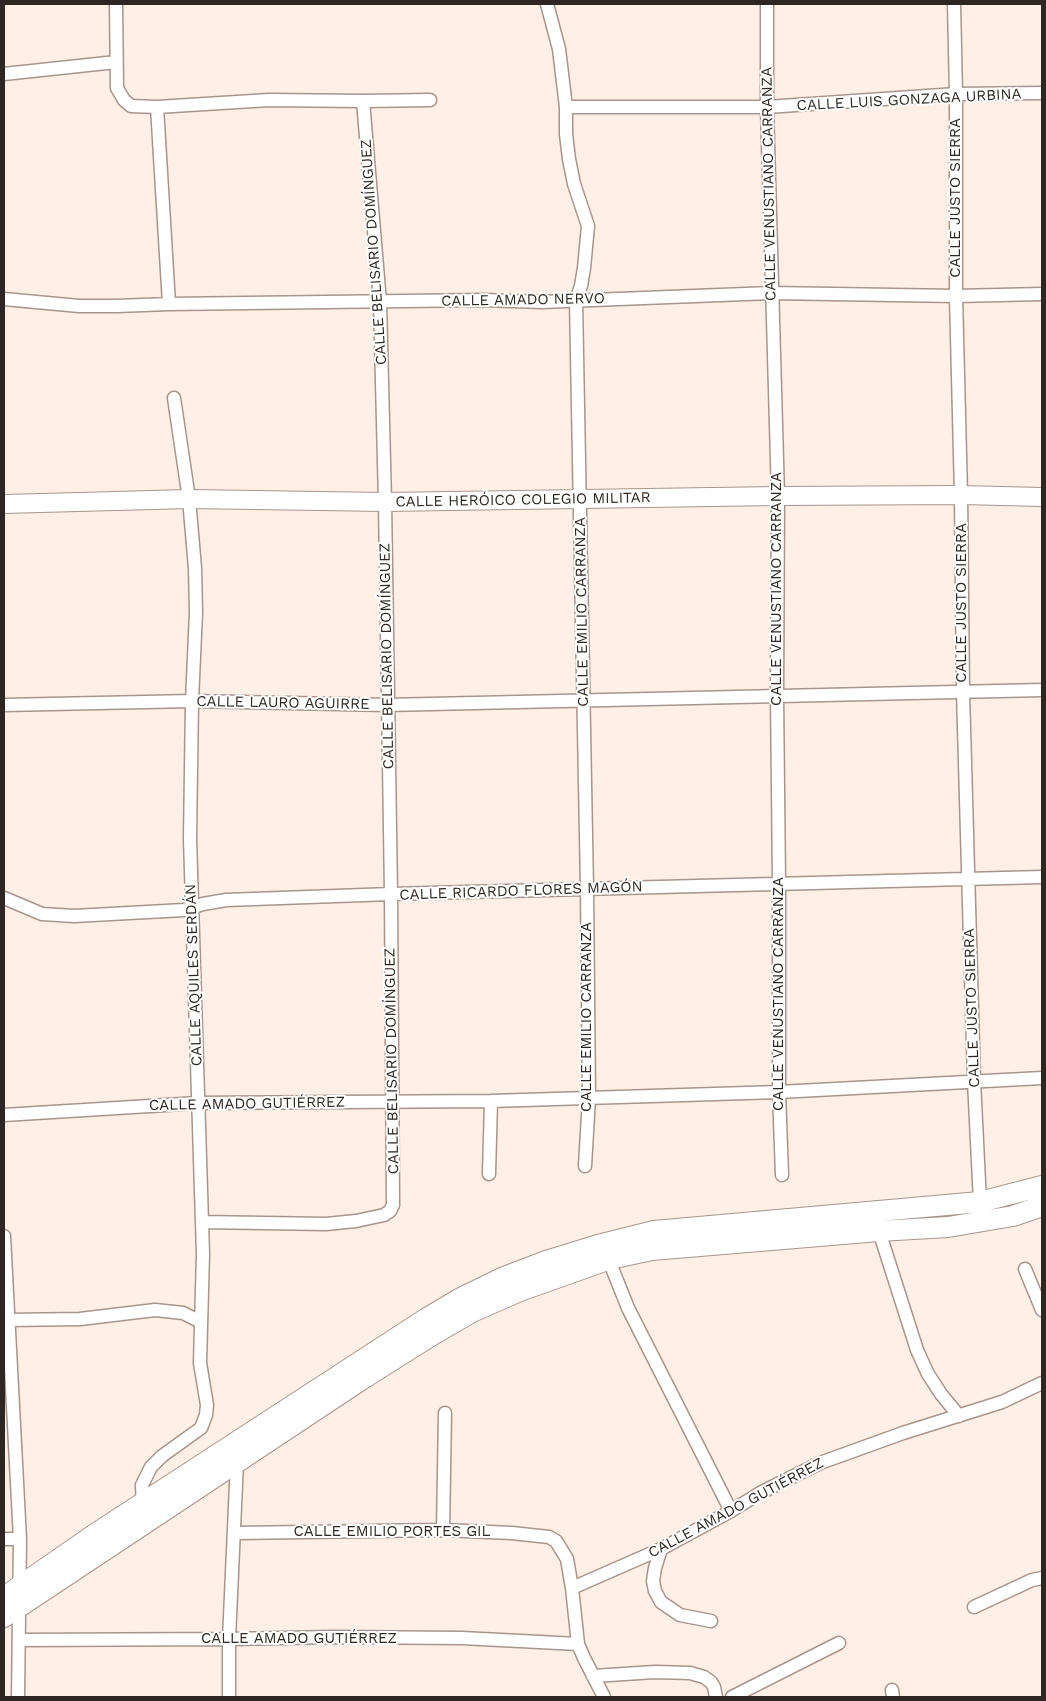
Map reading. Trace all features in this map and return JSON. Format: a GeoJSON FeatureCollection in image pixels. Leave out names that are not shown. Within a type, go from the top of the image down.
{"type":"FeatureCollection","features":[{"type":"Feature","properties":{"kind":"main road","name":"CALLE HERÓICO COLEGIO MILITAR"},"geometry":{"type":"LineString","coordinates":[[4,504],[188,499],[385,502],[961,494],[1042,496]]}},
{"type":"Feature","properties":{"kind":"main road"},"geometry":{"type":"LineString","coordinates":[[9,1608],[145,1524],[361,1380],[472,1312],[654,1231],[980,1202],[1042,1186]]}},
{"type":"Feature","properties":{"kind":"main road"},"geometry":{"type":"LineString","coordinates":[[9,1608],[20,1586],[142,1503],[427,1318],[459,1299],[513,1274],[609,1250],[643,1252],[681,1246],[957,1226],[1014,1216],[1042,1206]]}},
{"type":"Feature","properties":{"kind":"street"},"geometry":{"type":"LineString","coordinates":[[116,4],[117,88],[124,100],[131,106],[157,107],[269,100],[430,100]]}},
{"type":"Feature","properties":{"kind":"street","name":"CALLE EMILIO CARRANZA"},"geometry":{"type":"LineString","coordinates":[[547,4],[559,49],[566,107],[566,134],[569,159],[574,184],[588,226],[584,268],[576,300],[585,701],[587,890],[589,1098],[585,1166]]}},
{"type":"Feature","properties":{"kind":"street","name":"CALLE VENUSTIANO CARRANZA"},"geometry":{"type":"LineString","coordinates":[[767,4],[771,293],[778,496],[779,1092],[782,1175]]}},
{"type":"Feature","properties":{"kind":"street","name":"CALLE JUSTO SIERRA"},"geometry":{"type":"LineString","coordinates":[[954,4],[956,296],[963,692],[974,1081],[980,1202]]}},
{"type":"Feature","properties":{"kind":"street"},"geometry":{"type":"LineString","coordinates":[[4,74],[116,62]]}},
{"type":"Feature","properties":{"kind":"street","name":"CALLE LUIS GONZAGA URBINA"},"geometry":{"type":"LineString","coordinates":[[566,107],[767,107],[956,94],[1042,93]]}},
{"type":"Feature","properties":{"kind":"street","name":"CALLE BELISARIO DOMÍNGUEZ"},"geometry":{"type":"LineString","coordinates":[[202,1222],[326,1224],[374,1218],[390,1212],[394,1198],[385,502],[380,302],[363,101]]}},
{"type":"Feature","properties":{"kind":"street"},"geometry":{"type":"LineString","coordinates":[[157,107],[169,304]]}},
{"type":"Feature","properties":{"kind":"street","name":"CALLE AMADO NERVO"},"geometry":{"type":"LineString","coordinates":[[4,299],[79,306],[117,306],[576,300],[771,293],[956,296],[1042,294]]}},
{"type":"Feature","properties":{"kind":"street","name":"CALLE AQUILES SERDÁN"},"geometry":{"type":"LineString","coordinates":[[145,1524],[142,1485],[151,1467],[162,1456],[195,1433],[204,1424],[206,1405],[200,1363],[204,1269],[190,839],[192,701],[196,612],[195,576],[188,499],[174,398]]}},
{"type":"Feature","properties":{"kind":"street","name":"CALLE LAURO AGUIRRE"},"geometry":{"type":"LineString","coordinates":[[4,705],[192,701],[387,705],[1042,690]]}},
{"type":"Feature","properties":{"kind":"street","name":"CALLE RICARDO FLORES MAGÓN"},"geometry":{"type":"LineString","coordinates":[[4,898],[26,909],[57,916],[169,912],[226,900],[1042,877]]}},
{"type":"Feature","properties":{"kind":"street","name":"CALLE AMADO GUTIÉRREZ"},"geometry":{"type":"LineString","coordinates":[[4,1114],[198,1103],[491,1101],[779,1092],[1042,1078]]}},
{"type":"Feature","properties":{"kind":"street"},"geometry":{"type":"LineString","coordinates":[[489,1174],[491,1101]]}},
{"type":"Feature","properties":{"kind":"street"},"geometry":{"type":"LineString","coordinates":[[879,1231],[917,1350],[928,1374],[959,1416]]}},
{"type":"Feature","properties":{"kind":"street"},"geometry":{"type":"LineString","coordinates":[[4,1236],[8,1320],[9,1438],[20,1539],[20,1586]]}},
{"type":"Feature","properties":{"kind":"street"},"geometry":{"type":"LineString","coordinates":[[609,1250],[615,1278],[628,1308],[731,1511]]}},
{"type":"Feature","properties":{"kind":"street"},"geometry":{"type":"LineString","coordinates":[[1025,1269],[1042,1310]]}},
{"type":"Feature","properties":{"kind":"street"},"geometry":{"type":"LineString","coordinates":[[8,1320],[80,1319],[155,1310],[183,1312],[201,1322]]}},
{"type":"Feature","properties":{"kind":"street","name":"CALLE AMADO GUTIÉRREZ"},"geometry":{"type":"LineString","coordinates":[[572,1588],[661,1549],[760,1493],[820,1463],[903,1433],[1002,1402],[1042,1384]]}},
{"type":"Feature","properties":{"kind":"street"},"geometry":{"type":"LineString","coordinates":[[443,1530],[445,1413]]}},
{"type":"Feature","properties":{"kind":"street"},"geometry":{"type":"LineString","coordinates":[[229,1697],[229,1639],[238,1462]]}},
{"type":"Feature","properties":{"kind":"street","name":"CALLE EMILIO PORTES GIL"},"geometry":{"type":"LineString","coordinates":[[235,1533],[443,1530],[512,1533],[549,1537],[556,1541],[564,1553],[572,1588]]}},
{"type":"Feature","properties":{"kind":"street"},"geometry":{"type":"LineString","coordinates":[[4,1539],[20,1539]]}},
{"type":"Feature","properties":{"kind":"street"},"geometry":{"type":"LineString","coordinates":[[661,1549],[653,1581],[655,1592],[661,1602],[670,1610],[680,1615],[711,1621]]}},
{"type":"Feature","properties":{"kind":"street"},"geometry":{"type":"LineString","coordinates":[[974,1606],[1032,1580],[1042,1578]]}},
{"type":"Feature","properties":{"kind":"street"},"geometry":{"type":"LineString","coordinates":[[572,1588],[578,1644],[604,1697]]}},
{"type":"Feature","properties":{"kind":"street"},"geometry":{"type":"LineString","coordinates":[[9,1608],[19,1640],[18,1697]]}},
{"type":"Feature","properties":{"kind":"street","name":"CALLE AMADO GUTIÉRREZ"},"geometry":{"type":"LineString","coordinates":[[19,1640],[332,1637],[454,1638],[578,1644]]}},
{"type":"Feature","properties":{"kind":"street"},"geometry":{"type":"LineString","coordinates":[[732,1697],[839,1643]]}},
{"type":"Feature","properties":{"kind":"street"},"geometry":{"type":"LineString","coordinates":[[593,1676],[690,1672],[704,1677],[711,1682],[716,1697]]}}]}
